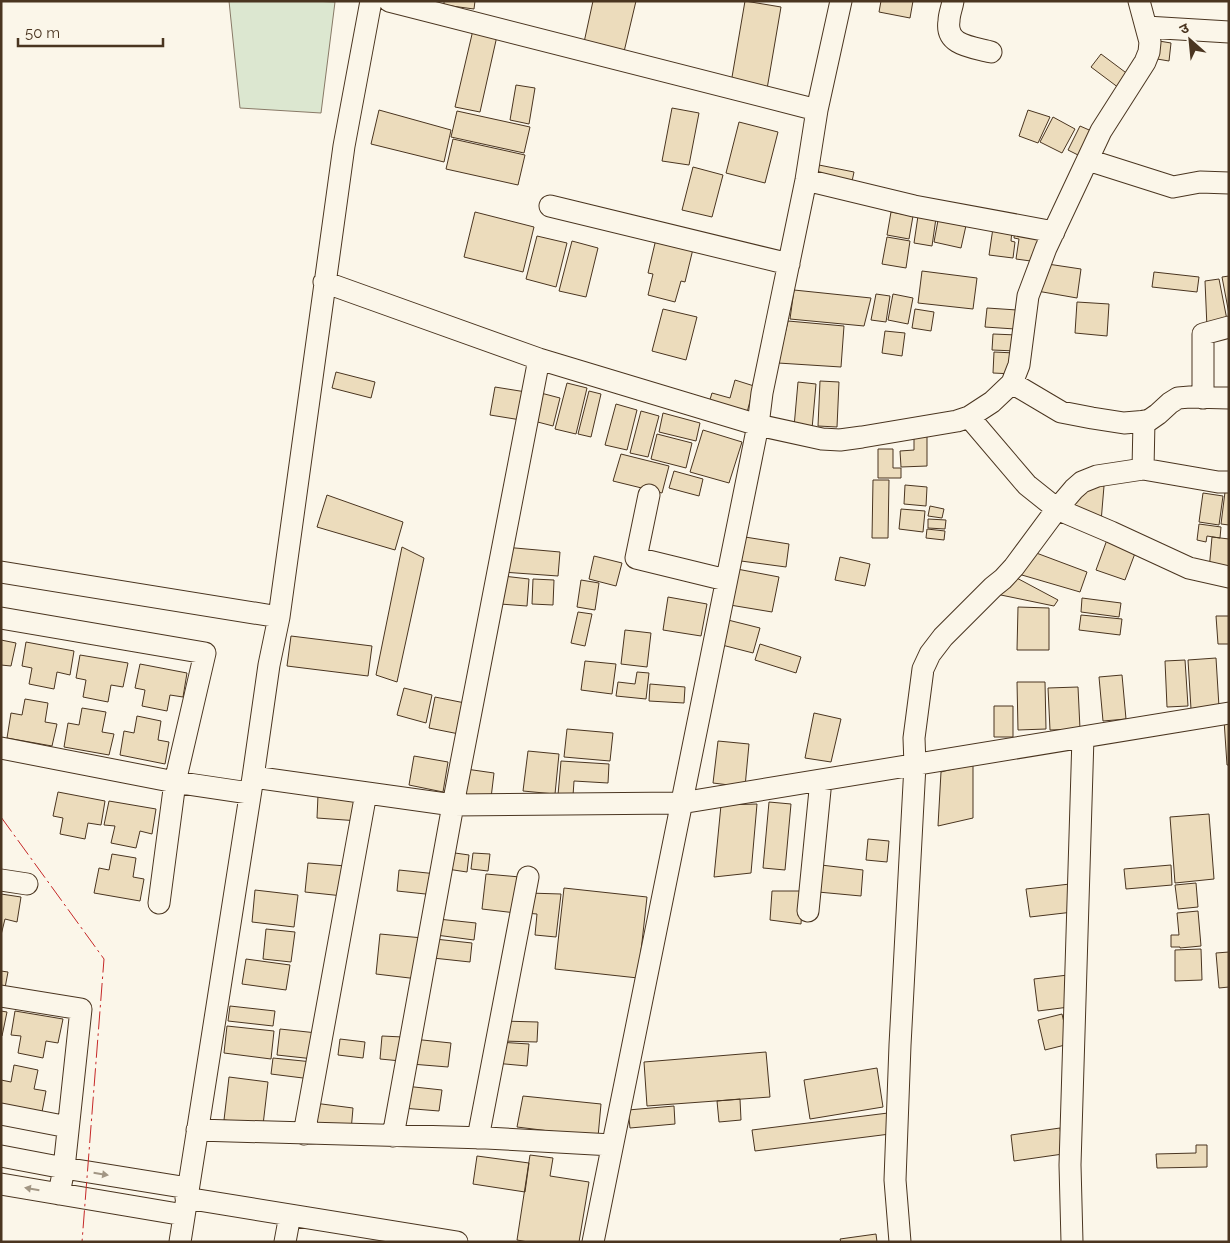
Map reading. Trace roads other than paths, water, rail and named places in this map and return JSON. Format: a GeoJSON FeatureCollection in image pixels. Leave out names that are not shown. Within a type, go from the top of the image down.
{"type":"FeatureCollection","features":[{"type":"Feature","properties":{"kind":"street"},"geometry":{"type":"LineString","coordinates":[[180,1242],[269,665],[279,617],[344,146],[371,1]]}},
{"type":"Feature","properties":{"kind":"street"},"geometry":{"type":"LineString","coordinates":[[388,1],[817,110]]}},
{"type":"Feature","properties":{"kind":"street"},"geometry":{"type":"LineString","coordinates":[[594,1242],[758,425],[762,393],[806,180],[817,110],[841,1]]}},
{"type":"Feature","properties":{"kind":"street"},"geometry":{"type":"LineString","coordinates":[[953,1],[948,22],[949,32],[953,39],[960,44],[991,52]]}},
{"type":"Feature","properties":{"kind":"street"},"geometry":{"type":"LineString","coordinates":[[324,282],[539,359],[758,425],[822,439],[840,440],[957,422],[969,417],[992,402],[1012,383],[1019,365],[1028,296],[1046,248],[1101,131],[1145,62],[1149,52],[1150,42],[1139,1]]}},
{"type":"Feature","properties":{"kind":"street"},"geometry":{"type":"LineString","coordinates":[[1146,27],[1229,32]]}},
{"type":"Feature","properties":{"kind":"street"},"geometry":{"type":"LineString","coordinates":[[1088,160],[1173,187],[1200,182],[1229,183]]}},
{"type":"Feature","properties":{"kind":"street"},"geometry":{"type":"LineString","coordinates":[[806,180],[914,206],[1054,232]]}},
{"type":"Feature","properties":{"kind":"street"},"geometry":{"type":"LineString","coordinates":[[550,206],[789,264]]}},
{"type":"Feature","properties":{"kind":"street"},"geometry":{"type":"LineString","coordinates":[[1203,398],[1203,334],[1229,328]]}},
{"type":"Feature","properties":{"kind":"street"},"geometry":{"type":"LineString","coordinates":[[393,1136],[452,805],[539,359]]}},
{"type":"Feature","properties":{"kind":"street"},"geometry":{"type":"LineString","coordinates":[[1012,383],[1061,412],[1124,423],[1148,421],[1178,398],[1190,396],[1229,398]]}},
{"type":"Feature","properties":{"kind":"street"},"geometry":{"type":"LineString","coordinates":[[969,417],[1027,485],[1057,509],[1189,568],[1229,577]]}},
{"type":"Feature","properties":{"kind":"street"},"geometry":{"type":"LineString","coordinates":[[1143,469],[1144,421]]}},
{"type":"Feature","properties":{"kind":"street"},"geometry":{"type":"LineString","coordinates":[[900,1242],[895,1180],[900,1045],[915,765],[914,738],[923,669],[930,654],[943,637],[1008,573],[1057,509],[1082,482],[1097,476],[1143,469],[1218,482],[1229,482]]}},
{"type":"Feature","properties":{"kind":"street"},"geometry":{"type":"LineString","coordinates":[[649,495],[636,558],[726,580]]}},
{"type":"Feature","properties":{"kind":"street"},"geometry":{"type":"LineString","coordinates":[[1,572],[279,617]]}},
{"type":"Feature","properties":{"kind":"street"},"geometry":{"type":"LineString","coordinates":[[1,618],[205,653],[175,782],[159,903]]}},
{"type":"Feature","properties":{"kind":"street"},"geometry":{"type":"LineString","coordinates":[[1,748],[175,782],[366,793],[452,805],[681,803],[1229,713]]}},
{"type":"Feature","properties":{"kind":"street"},"geometry":{"type":"LineString","coordinates":[[1072,1242],[1070,1165],[1083,737]]}},
{"type":"Feature","properties":{"kind":"street"},"geometry":{"type":"LineString","coordinates":[[808,911],[821,780]]}},
{"type":"Feature","properties":{"kind":"street"},"geometry":{"type":"LineString","coordinates":[[304,1134],[366,793]]}},
{"type":"Feature","properties":{"kind":"street"},"geometry":{"type":"LineString","coordinates":[[478,1138],[528,876]]}},
{"type":"Feature","properties":{"kind":"street"},"geometry":{"type":"LineString","coordinates":[[1,880],[27,884]]}},
{"type":"Feature","properties":{"kind":"street"},"geometry":{"type":"LineString","coordinates":[[1,996],[82,1009],[64,1168],[59,1194]]}},
{"type":"Feature","properties":{"kind":"street"},"geometry":{"type":"LineString","coordinates":[[1,1114],[68,1127]]}},
{"type":"Feature","properties":{"kind":"street"},"geometry":{"type":"LineString","coordinates":[[197,1130],[478,1138],[612,1145]]}},
{"type":"Feature","properties":{"kind":"street"},"geometry":{"type":"LineString","coordinates":[[1,1156],[64,1168],[186,1201]]}},
{"type":"Feature","properties":{"kind":"street"},"geometry":{"type":"LineString","coordinates":[[1,1184],[59,1194],[186,1201],[290,1215],[457,1242]]}},
{"type":"Feature","properties":{"kind":"street"},"geometry":{"type":"LineString","coordinates":[[285,1242],[290,1215]]}}]}
